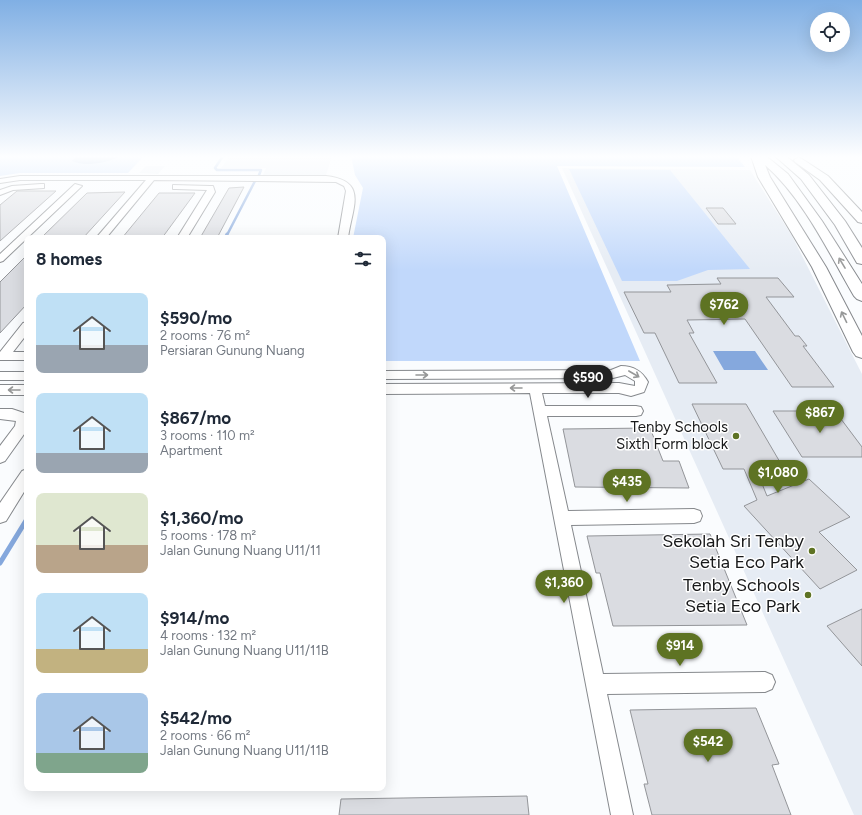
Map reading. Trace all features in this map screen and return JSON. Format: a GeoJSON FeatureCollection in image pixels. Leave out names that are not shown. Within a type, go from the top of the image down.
{"type":"FeatureCollection","features":[{"type":"Feature","properties":{"kind":"highway"},"geometry":{"type":"LineString","coordinates":[[774,194],[819,267],[862,352]]}},
{"type":"Feature","properties":{"kind":"highway"},"geometry":{"type":"LineString","coordinates":[[797,194],[816,221],[862,296]]}},
{"type":"Feature","properties":{"kind":"highway"},"geometry":{"type":"LineString","coordinates":[[818,194],[841,224],[862,260]]}},
{"type":"Feature","properties":{"kind":"highway"},"geometry":{"type":"LineString","coordinates":[[839,194],[862,219]]}},
{"type":"Feature","properties":{"kind":"street"},"geometry":{"type":"LineString","coordinates":[[26,235],[69,194]]}},
{"type":"Feature","properties":{"kind":"street"},"geometry":{"type":"LineString","coordinates":[[104,235],[138,194]]}},
{"type":"Feature","properties":{"kind":"street"},"geometry":{"type":"LineString","coordinates":[[184,235],[210,194]]}},
{"type":"Feature","properties":{"kind":"street"},"geometry":{"type":"LineString","coordinates":[[344,235],[351,194]]}},
{"type":"Feature","properties":{"kind":"street"},"geometry":{"type":"LineString","coordinates":[[0,259],[24,237]]}},
{"type":"Feature","properties":{"kind":"street"},"geometry":{"type":"LineString","coordinates":[[1,356],[24,329]]}},
{"type":"Feature","properties":{"kind":"street"},"geometry":{"type":"LineString","coordinates":[[1,356],[24,356]]}},
{"type":"Feature","properties":{"kind":"street"},"geometry":{"type":"LineString","coordinates":[[386,375],[613,374],[622,370],[633,372],[642,382],[640,389],[631,391],[619,388],[386,389]]}},
{"type":"Feature","properties":{"kind":"street"},"geometry":{"type":"LineString","coordinates":[[0,376],[24,376]]}},
{"type":"Feature","properties":{"kind":"street"},"geometry":{"type":"LineString","coordinates":[[535,388],[622,815]]}},
{"type":"Feature","properties":{"kind":"street"},"geometry":{"type":"LineString","coordinates":[[0,390],[24,390]]}},
{"type":"Feature","properties":{"kind":"street"},"geometry":{"type":"LineString","coordinates":[[540,412],[636,411]]}},
{"type":"Feature","properties":{"kind":"street"},"geometry":{"type":"LineString","coordinates":[[0,414],[12,414],[23,418],[22,427],[0,457]]}},
{"type":"Feature","properties":{"kind":"street"},"geometry":{"type":"LineString","coordinates":[[0,516],[6,498],[24,478]]}},
{"type":"Feature","properties":{"kind":"street"},"geometry":{"type":"LineString","coordinates":[[562,518],[694,516]]}},
{"type":"Feature","properties":{"kind":"street"},"geometry":{"type":"LineString","coordinates":[[595,684],[765,682]]}},
{"type":"Feature","properties":{"kind":"shaded area"},"geometry":{"type":"Polygon","coordinates":[[[362,194],[569,194],[640,361],[386,361],[386,235],[354,235],[362,194]]]}},
{"type":"Feature","properties":{"kind":"shaded area","name":"Tenby Schools Setia Eco Park"},"geometry":{"type":"Polygon","coordinates":[[[574,194],[765,194],[792,236],[862,374],[862,815],[854,815],[574,194]]]}},
{"type":"Feature","properties":{"kind":"shaded area"},"geometry":{"type":"Polygon","coordinates":[[[581,194],[689,194],[750,269],[708,270],[677,281],[622,281],[581,194]]]}},
{"type":"Feature","properties":{"kind":"shaded area"},"geometry":{"type":"Polygon","coordinates":[[[713,351],[755,351],[768,370],[724,370],[713,351]]]}},
{"type":"Feature","properties":{"kind":"building"},"geometry":{"type":"Polygon","coordinates":[[[13,194],[53,194],[0,241],[0,205],[13,194]]]}},
{"type":"Feature","properties":{"kind":"building"},"geometry":{"type":"Polygon","coordinates":[[[86,194],[123,194],[86,235],[44,235],[86,194]]]}},
{"type":"Feature","properties":{"kind":"building"},"geometry":{"type":"Polygon","coordinates":[[[158,194],[194,194],[164,235],[124,235],[158,194]]]}},
{"type":"Feature","properties":{"kind":"building"},"geometry":{"type":"Polygon","coordinates":[[[226,194],[240,194],[219,235],[202,235],[226,194]]]}},
{"type":"Feature","properties":{"kind":"building"},"geometry":{"type":"Polygon","coordinates":[[[706,208],[723,208],[736,224],[718,224],[706,208]]]}},
{"type":"Feature","properties":{"kind":"building"},"geometry":{"type":"Polygon","coordinates":[[[24,258],[24,307],[0,333],[0,282],[24,258]]]}},
{"type":"Feature","properties":{"kind":"building"},"geometry":{"type":"Polygon","coordinates":[[[717,278],[778,278],[794,297],[766,297],[795,336],[799,336],[807,346],[803,346],[834,387],[792,387],[745,319],[687,320],[694,333],[689,333],[717,383],[679,383],[655,333],[644,333],[624,292],[671,292],[667,285],[721,284],[717,278]]]}},
{"type":"Feature","properties":{"kind":"building"},"geometry":{"type":"Polygon","coordinates":[[[692,404],[746,404],[784,469],[756,469],[767,496],[809,479],[850,517],[819,532],[857,570],[820,589],[744,506],[757,500],[744,469],[723,469],[692,404]]]}},
{"type":"Feature","properties":{"kind":"building"},"geometry":{"type":"Polygon","coordinates":[[[773,411],[835,411],[862,447],[862,457],[802,457],[773,411]]]}},
{"type":"Feature","properties":{"kind":"building"},"geometry":{"type":"Polygon","coordinates":[[[650,428],[663,461],[679,461],[689,488],[575,487],[563,429],[650,428]]]}},
{"type":"Feature","properties":{"kind":"building"},"geometry":{"type":"Polygon","coordinates":[[[710,534],[747,625],[613,626],[600,573],[596,573],[587,536],[710,534]]]}},
{"type":"Feature","properties":{"kind":"building"},"geometry":{"type":"Polygon","coordinates":[[[862,609],[862,666],[827,626],[862,609]]]}},
{"type":"Feature","properties":{"kind":"building"},"geometry":{"type":"Polygon","coordinates":[[[756,708],[779,764],[772,765],[791,815],[652,815],[644,784],[648,784],[630,710],[756,708]]]}},
{"type":"Feature","properties":{"kind":"building"},"geometry":{"type":"Polygon","coordinates":[[[527,796],[529,815],[339,815],[341,799],[527,796]]]}},
{"type":"Feature","properties":{"kind":"waterway"},"geometry":{"type":"LineString","coordinates":[[227,235],[248,194]]}},
{"type":"Feature","properties":{"kind":"waterway"},"geometry":{"type":"LineString","coordinates":[[0,563],[24,524]]}},
{"type":"Feature","properties":{"kind":"place","name":"Tenby Schools Sixth Form block"},"geometry":{"type":"Point","coordinates":[736,436]}},
{"type":"Feature","properties":{"kind":"place","name":"Sekolah Sri Tenby Setia Eco Park"},"geometry":{"type":"Point","coordinates":[812,551]}},
{"type":"Feature","properties":{"kind":"place","name":"Tenby Schools Setia Eco Park"},"geometry":{"type":"Point","coordinates":[808,595]}}]}
